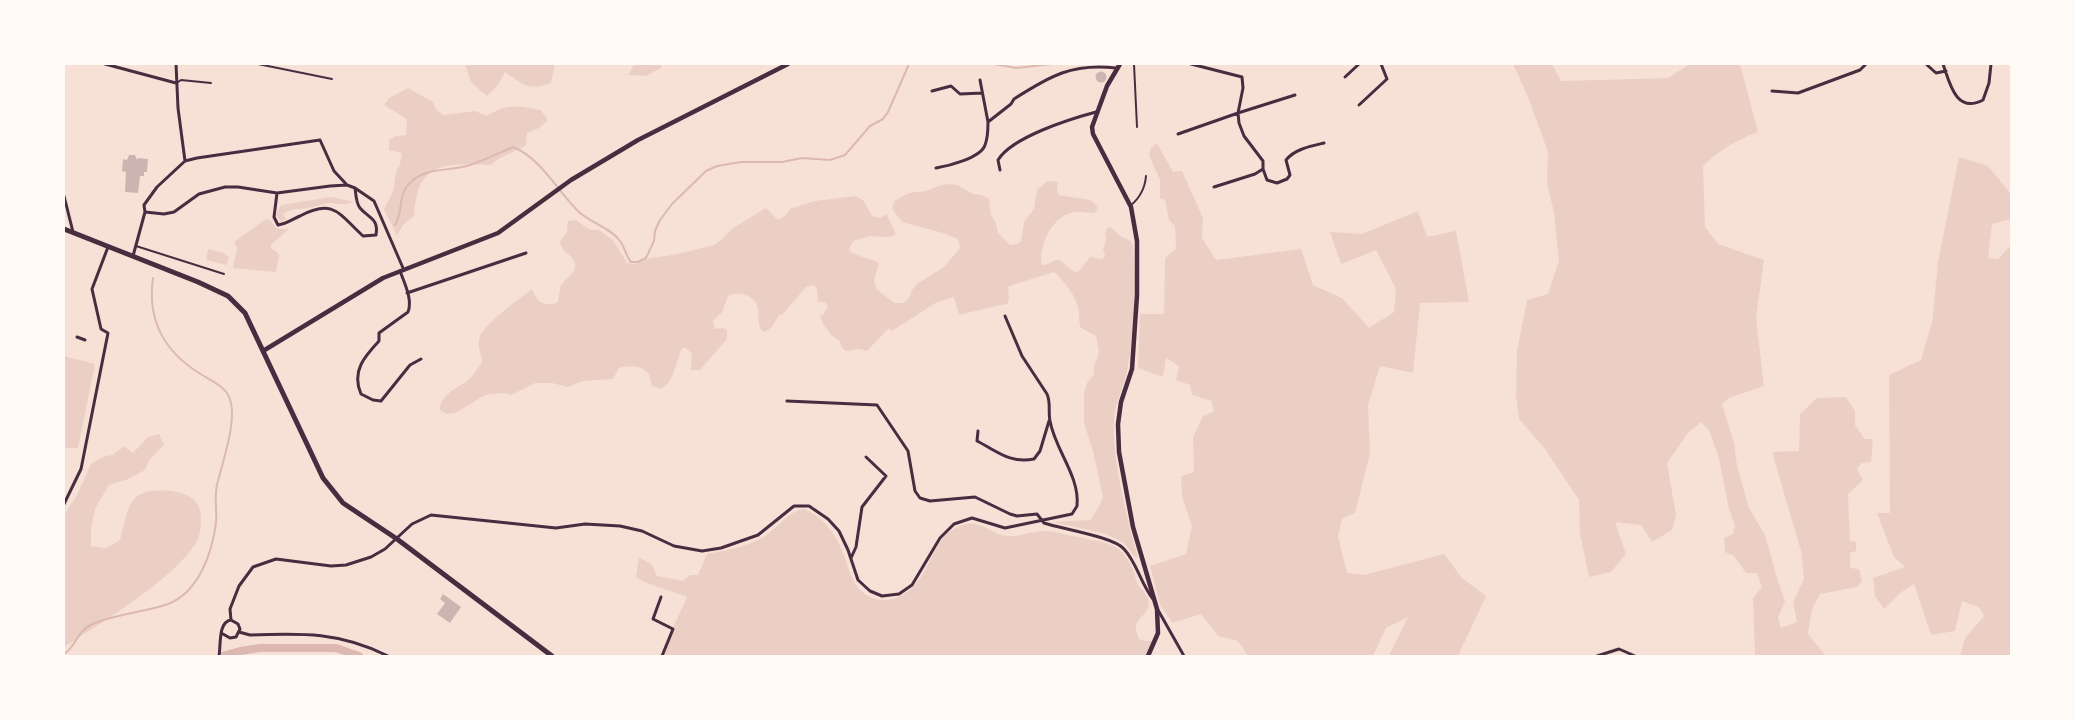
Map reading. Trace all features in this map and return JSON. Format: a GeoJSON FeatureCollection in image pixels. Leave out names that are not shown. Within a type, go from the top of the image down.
{"type":"FeatureCollection","features":[{"type":"Feature","properties":{"kind":"main road"},"geometry":{"type":"LineString","coordinates":[[64,229],[228,296],[245,313],[323,478],[343,503],[397,539],[552,656]]}},
{"type":"Feature","properties":{"kind":"street"},"geometry":{"type":"LineString","coordinates":[[105,64],[176,83]]}},
{"type":"Feature","properties":{"kind":"street"},"geometry":{"type":"LineString","coordinates":[[176,64],[176,83],[185,161]]}},
{"type":"Feature","properties":{"kind":"street"},"geometry":{"type":"LineString","coordinates":[[263,351],[346,299],[402,269],[498,233],[571,180],[638,140],[788,64]]}},
{"type":"Feature","properties":{"kind":"street"},"geometry":{"type":"LineString","coordinates":[[1120,64],[1116,68],[1092,122],[1093,134],[1130,206],[1137,241],[1137,295],[1132,369],[1122,402],[1118,424],[1119,452],[1133,527],[1157,609],[1158,633],[1148,656]]}},
{"type":"Feature","properties":{"kind":"street"},"geometry":{"type":"LineString","coordinates":[[1191,64],[1242,77],[1243,88],[1238,113],[1242,130],[1263,161],[1263,170],[1267,180],[1270,182],[1277,183],[1287,179],[1290,175],[1286,160],[1289,156],[1302,149],[1324,143]]}},
{"type":"Feature","properties":{"kind":"street"},"geometry":{"type":"LineString","coordinates":[[1345,77],[1359,64]]}},
{"type":"Feature","properties":{"kind":"street"},"geometry":{"type":"LineString","coordinates":[[1359,106],[1387,79],[1381,64]]}},
{"type":"Feature","properties":{"kind":"street"},"geometry":{"type":"LineString","coordinates":[[1772,91],[1798,92],[1860,70],[1866,64]]}},
{"type":"Feature","properties":{"kind":"street"},"geometry":{"type":"LineString","coordinates":[[1926,64],[1936,73],[1946,71]]}},
{"type":"Feature","properties":{"kind":"street"},"geometry":{"type":"LineString","coordinates":[[1943,64],[1954,95],[1964,104],[1974,105],[1983,100],[1989,83],[1991,64]]}},
{"type":"Feature","properties":{"kind":"street"},"geometry":{"type":"LineString","coordinates":[[988,122],[1006,109],[1014,99],[1055,74],[1078,68],[1101,66],[1116,68]]}},
{"type":"Feature","properties":{"kind":"street"},"geometry":{"type":"LineString","coordinates":[[936,168],[947,166],[979,153],[985,147],[988,122],[980,80]]}},
{"type":"Feature","properties":{"kind":"street"},"geometry":{"type":"LineString","coordinates":[[932,91],[951,86],[960,94],[982,93]]}},
{"type":"Feature","properties":{"kind":"street"},"geometry":{"type":"LineString","coordinates":[[1178,134],[1295,95]]}},
{"type":"Feature","properties":{"kind":"street"},"geometry":{"type":"LineString","coordinates":[[1000,170],[998,160],[1003,152],[1013,144],[1055,125],[1096,112]]}},
{"type":"Feature","properties":{"kind":"street"},"geometry":{"type":"LineString","coordinates":[[133,257],[145,212],[144,205],[151,194],[185,161],[320,140],[334,171],[347,186]]}},
{"type":"Feature","properties":{"kind":"street"},"geometry":{"type":"LineString","coordinates":[[1214,187],[1263,170]]}},
{"type":"Feature","properties":{"kind":"street"},"geometry":{"type":"LineString","coordinates":[[145,212],[164,214],[174,212],[199,194],[225,187],[238,186],[277,193],[330,186],[355,188],[374,202],[402,269],[410,304],[408,312],[379,333],[380,341],[360,364],[359,389],[361,394],[372,400],[381,401],[410,365],[421,359]]}},
{"type":"Feature","properties":{"kind":"street"},"geometry":{"type":"LineString","coordinates":[[277,193],[274,217],[278,225],[323,207],[333,209],[363,236],[376,235],[376,224],[371,216],[361,209],[357,202],[355,188]]}},
{"type":"Feature","properties":{"kind":"street"},"geometry":{"type":"LineString","coordinates":[[64,196],[73,233]]}},
{"type":"Feature","properties":{"kind":"street"},"geometry":{"type":"LineString","coordinates":[[64,504],[81,469],[108,333],[101,329],[92,289],[108,247]]}},
{"type":"Feature","properties":{"kind":"street"},"geometry":{"type":"LineString","coordinates":[[407,293],[526,253]]}},
{"type":"Feature","properties":{"kind":"street"},"geometry":{"type":"LineString","coordinates":[[978,431],[977,441],[1021,462],[1034,459],[1040,452],[1050,420],[1050,401],[1047,394],[1022,356],[1005,316]]}},
{"type":"Feature","properties":{"kind":"street"},"geometry":{"type":"LineString","coordinates":[[78,337],[85,340]]}},
{"type":"Feature","properties":{"kind":"street"},"geometry":{"type":"LineString","coordinates":[[787,401],[877,405],[908,451],[915,491],[920,498],[930,501],[975,496],[1010,514],[1017,516],[1037,514],[1044,523],[1118,543],[1128,555],[1144,587],[1155,602]]}},
{"type":"Feature","properties":{"kind":"street"},"geometry":{"type":"LineString","coordinates":[[231,620],[230,609],[239,586],[253,567],[276,559],[331,566],[346,565],[371,557],[385,549],[412,524],[431,515],[556,528],[585,524],[620,526],[642,531],[674,546],[702,551],[721,548],[758,535],[794,506],[809,506],[828,519],[839,531],[858,580],[870,590],[882,596],[899,594],[912,585],[940,538],[954,524],[972,518],[1005,528],[1072,514],[1078,500],[1076,488],[1050,420]]}},
{"type":"Feature","properties":{"kind":"street"},"geometry":{"type":"LineString","coordinates":[[850,559],[856,547],[862,507],[886,476],[866,457]]}},
{"type":"Feature","properties":{"kind":"street"},"geometry":{"type":"LineString","coordinates":[[661,597],[653,619],[673,629],[662,656]]}},
{"type":"Feature","properties":{"kind":"street"},"geometry":{"type":"LineString","coordinates":[[1157,609],[1184,656]]}},
{"type":"Feature","properties":{"kind":"street"},"geometry":{"type":"LineString","coordinates":[[219,656],[222,626],[225,621],[231,620],[238,624],[239,632],[236,637],[230,638],[222,634]]}},
{"type":"Feature","properties":{"kind":"street"},"geometry":{"type":"LineString","coordinates":[[239,632],[250,635],[320,634],[362,644],[388,656]]}},
{"type":"Feature","properties":{"kind":"street"},"geometry":{"type":"LineString","coordinates":[[1597,656],[1619,649],[1635,656]]}},
{"type":"Feature","properties":{"kind":"lane"},"geometry":{"type":"LineString","coordinates":[[258,64],[332,78]]}},
{"type":"Feature","properties":{"kind":"lane"},"geometry":{"type":"LineString","coordinates":[[1134,64],[1137,127]]}},
{"type":"Feature","properties":{"kind":"lane"},"geometry":{"type":"LineString","coordinates":[[176,83],[181,80],[211,83]]}},
{"type":"Feature","properties":{"kind":"lane"},"geometry":{"type":"LineString","coordinates":[[1130,206],[1137,201],[1146,184],[1146,176]]}},
{"type":"Feature","properties":{"kind":"lane"},"geometry":{"type":"LineString","coordinates":[[136,246],[224,274]]}},
{"type":"Feature","properties":{"kind":"shaded area"},"geometry":{"type":"Polygon","coordinates":[[[465,64],[555,64],[551,83],[537,86],[526,85],[505,72],[498,85],[487,96],[471,82],[465,64]]]}},
{"type":"Feature","properties":{"kind":"shaded area"},"geometry":{"type":"Polygon","coordinates":[[[634,64],[662,64],[661,68],[646,76],[628,75],[634,64]]]}},
{"type":"Feature","properties":{"kind":"shaded area"},"geometry":{"type":"Polygon","coordinates":[[[1513,64],[1552,64],[1561,81],[1668,78],[1690,64],[1740,64],[1758,132],[1729,146],[1703,166],[1705,227],[1718,244],[1764,260],[1756,318],[1764,386],[1729,398],[1722,404],[1734,443],[1737,466],[1749,508],[1765,535],[1785,601],[1778,618],[1781,628],[1797,622],[1793,602],[1804,579],[1801,551],[1772,452],[1799,451],[1800,414],[1817,398],[1846,397],[1855,411],[1855,425],[1865,439],[1873,439],[1871,462],[1862,463],[1857,469],[1863,480],[1848,494],[1850,541],[1856,542],[1856,551],[1850,553],[1850,568],[1859,569],[1862,581],[1857,587],[1820,594],[1812,609],[1808,634],[1826,656],[1755,656],[1753,598],[1762,587],[1757,573],[1746,573],[1734,556],[1725,552],[1724,538],[1733,534],[1735,526],[1728,505],[1719,458],[1709,430],[1701,422],[1688,433],[1667,463],[1676,515],[1672,530],[1652,542],[1641,525],[1615,522],[1626,554],[1611,572],[1589,577],[1580,534],[1579,500],[1545,449],[1519,419],[1516,396],[1517,350],[1527,300],[1548,294],[1559,261],[1554,212],[1547,184],[1548,152],[1528,97],[1513,64]]]}},
{"type":"Feature","properties":{"kind":"shaded area"},"geometry":{"type":"Polygon","coordinates":[[[408,88],[433,102],[436,110],[443,115],[475,111],[487,116],[507,107],[520,107],[541,110],[548,120],[539,128],[527,133],[526,145],[491,165],[448,166],[437,169],[428,175],[421,184],[416,198],[414,216],[403,225],[397,236],[384,209],[393,192],[396,172],[402,153],[389,150],[389,140],[396,136],[406,135],[407,119],[384,105],[389,98],[408,88]]]}},
{"type":"Feature","properties":{"kind":"shaded area"},"geometry":{"type":"Polygon","coordinates":[[[1157,143],[1173,172],[1182,171],[1203,218],[1202,238],[1216,260],[1301,249],[1313,285],[1342,298],[1369,328],[1394,312],[1396,289],[1376,250],[1341,264],[1330,232],[1362,234],[1418,211],[1427,237],[1456,231],[1469,302],[1420,303],[1413,373],[1380,366],[1368,405],[1370,453],[1355,513],[1342,519],[1338,536],[1347,573],[1364,575],[1444,554],[1462,578],[1486,596],[1458,656],[1389,656],[1408,617],[1386,628],[1373,656],[1248,656],[1238,641],[1218,636],[1201,614],[1172,623],[1160,604],[1150,566],[1186,554],[1192,526],[1182,496],[1181,476],[1194,472],[1193,438],[1203,416],[1214,411],[1211,401],[1192,395],[1190,385],[1176,380],[1179,366],[1166,358],[1163,377],[1138,368],[1140,314],[1164,314],[1165,258],[1176,249],[1175,226],[1169,220],[1165,200],[1160,198],[1160,180],[1149,155],[1151,148],[1157,143]]]}},
{"type":"Feature","properties":{"kind":"shaded area"},"geometry":{"type":"Polygon","coordinates":[[[1959,157],[1988,166],[2011,194],[2011,219],[1992,224],[1988,258],[1998,259],[2011,245],[2011,656],[1960,656],[1965,638],[1984,616],[1979,607],[1962,601],[1955,631],[1931,635],[1914,584],[1900,593],[1884,609],[1875,596],[1873,578],[1905,567],[1894,557],[1877,513],[1890,513],[1889,375],[1921,360],[1932,322],[1938,262],[1959,157]]]}},
{"type":"Feature","properties":{"kind":"shaded area"},"geometry":{"type":"Polygon","coordinates":[[[1054,181],[1058,183],[1057,191],[1059,195],[1091,200],[1097,206],[1097,210],[1094,213],[1074,212],[1059,219],[1048,232],[1042,248],[1041,264],[1045,265],[1059,260],[1071,270],[1078,272],[1090,257],[1102,259],[1105,256],[1103,248],[1106,240],[1105,232],[1107,228],[1111,227],[1120,236],[1131,241],[1133,245],[1135,292],[1132,340],[1126,377],[1115,413],[1114,435],[1121,489],[1138,558],[1134,556],[1124,543],[1106,534],[1052,522],[1090,520],[1103,498],[1093,451],[1084,423],[1084,392],[1087,383],[1094,374],[1094,366],[1099,353],[1096,336],[1081,328],[1075,299],[1054,272],[1008,287],[1009,300],[1007,304],[959,315],[954,297],[937,302],[892,331],[889,328],[867,351],[859,349],[846,351],[842,348],[839,340],[832,336],[823,324],[820,316],[824,314],[828,307],[826,303],[818,301],[817,289],[814,285],[806,287],[783,314],[779,315],[772,327],[765,332],[760,327],[756,302],[743,294],[732,294],[728,296],[722,312],[713,321],[715,329],[723,328],[727,330],[727,339],[700,370],[691,370],[692,354],[686,348],[682,348],[672,377],[660,389],[652,386],[649,374],[645,370],[634,366],[626,366],[619,368],[613,379],[583,381],[568,387],[552,383],[535,383],[511,395],[502,393],[485,395],[455,413],[446,414],[439,409],[443,399],[453,389],[467,381],[482,362],[479,339],[494,319],[532,289],[538,300],[544,304],[557,303],[562,284],[575,269],[574,261],[563,249],[560,242],[567,232],[568,221],[576,220],[590,230],[599,230],[613,240],[627,263],[635,264],[650,258],[673,255],[714,245],[733,228],[766,208],[778,220],[785,216],[790,209],[814,201],[856,196],[864,201],[872,216],[880,218],[887,214],[896,235],[887,237],[870,236],[853,241],[849,250],[856,255],[879,263],[874,280],[876,289],[895,303],[903,303],[909,298],[917,284],[944,267],[960,248],[958,239],[902,222],[892,209],[894,201],[909,193],[926,191],[941,185],[958,185],[973,194],[982,195],[989,199],[991,216],[996,223],[998,233],[1010,245],[1018,244],[1021,241],[1024,222],[1034,209],[1037,190],[1046,182],[1054,181]]]}},
{"type":"Feature","properties":{"kind":"shaded area"},"geometry":{"type":"Polygon","coordinates":[[[331,197],[354,202],[346,204],[328,203],[305,209],[290,210],[283,214],[286,219],[281,222],[276,215],[281,205],[331,197]]]}},
{"type":"Feature","properties":{"kind":"shaded area"},"geometry":{"type":"Polygon","coordinates":[[[266,219],[270,220],[277,229],[289,229],[271,245],[271,248],[279,254],[276,272],[233,268],[237,249],[234,242],[266,219]]]}},
{"type":"Feature","properties":{"kind":"shaded area"},"geometry":{"type":"Polygon","coordinates":[[[208,249],[225,253],[225,255],[229,256],[227,265],[206,260],[208,249]]]}},
{"type":"Feature","properties":{"kind":"shaded area"},"geometry":{"type":"Polygon","coordinates":[[[64,356],[95,364],[78,448],[64,448],[64,356]]]}},
{"type":"Feature","properties":{"kind":"shaded area"},"geometry":{"type":"Polygon","coordinates":[[[159,434],[164,445],[149,460],[145,470],[126,480],[109,485],[95,509],[91,530],[91,546],[106,548],[120,540],[127,513],[135,498],[140,494],[156,491],[183,494],[195,501],[201,515],[197,541],[173,570],[156,584],[117,613],[64,647],[64,515],[77,495],[91,464],[105,456],[113,455],[124,446],[133,453],[148,437],[159,434]]]}},
{"type":"Feature","properties":{"kind":"shaded area"},"geometry":{"type":"Polygon","coordinates":[[[804,509],[821,519],[834,534],[852,577],[861,591],[867,596],[882,600],[896,598],[909,591],[923,574],[945,536],[954,529],[970,523],[983,526],[1000,535],[1017,536],[1048,531],[1110,544],[1128,560],[1134,571],[1137,583],[1148,599],[1148,608],[1136,624],[1139,639],[1154,641],[1146,656],[660,656],[687,597],[644,582],[636,577],[639,557],[652,565],[657,576],[683,581],[690,575],[698,575],[707,554],[754,542],[766,536],[792,514],[804,509]]]}},
{"type":"Feature","properties":{"kind":"building"},"geometry":{"type":"Polygon","coordinates":[[[1099,72],[1103,72],[1106,77],[1105,81],[1099,82],[1096,79],[1096,75],[1099,72]]]}},
{"type":"Feature","properties":{"kind":"building"},"geometry":{"type":"Polygon","coordinates":[[[129,155],[135,155],[137,160],[138,158],[148,159],[147,172],[144,172],[144,176],[140,176],[138,193],[125,192],[126,172],[122,171],[123,159],[127,160],[129,155]]]}},
{"type":"Feature","properties":{"kind":"building"},"geometry":{"type":"Polygon","coordinates":[[[443,594],[461,607],[450,623],[437,614],[445,603],[440,599],[443,594]]]}},
{"type":"Feature","properties":{"kind":"waterway"},"geometry":{"type":"LineString","coordinates":[[395,225],[405,189],[414,179],[429,172],[470,165],[513,147],[523,152],[541,167],[579,212],[616,236],[631,262],[638,262],[646,258],[654,241],[655,231],[660,220],[672,204],[706,171],[717,166],[741,162],[782,162],[802,158],[830,160],[845,155],[870,126],[883,119],[888,112],[909,64]]}},
{"type":"Feature","properties":{"kind":"waterway"},"geometry":{"type":"LineString","coordinates":[[994,64],[1016,68],[1052,64]]}},
{"type":"Feature","properties":{"kind":"waterway"},"geometry":{"type":"LineString","coordinates":[[64,654],[72,647],[80,634],[95,623],[159,607],[179,598],[196,581],[207,559],[214,535],[216,487],[226,452],[232,420],[230,401],[227,393],[221,387],[187,364],[167,344],[156,321],[153,307],[153,278]]}},
{"type":"Feature","properties":{"kind":"waterway"},"geometry":{"type":"LineString","coordinates":[[222,656],[260,648],[336,648],[359,656]]}}]}
